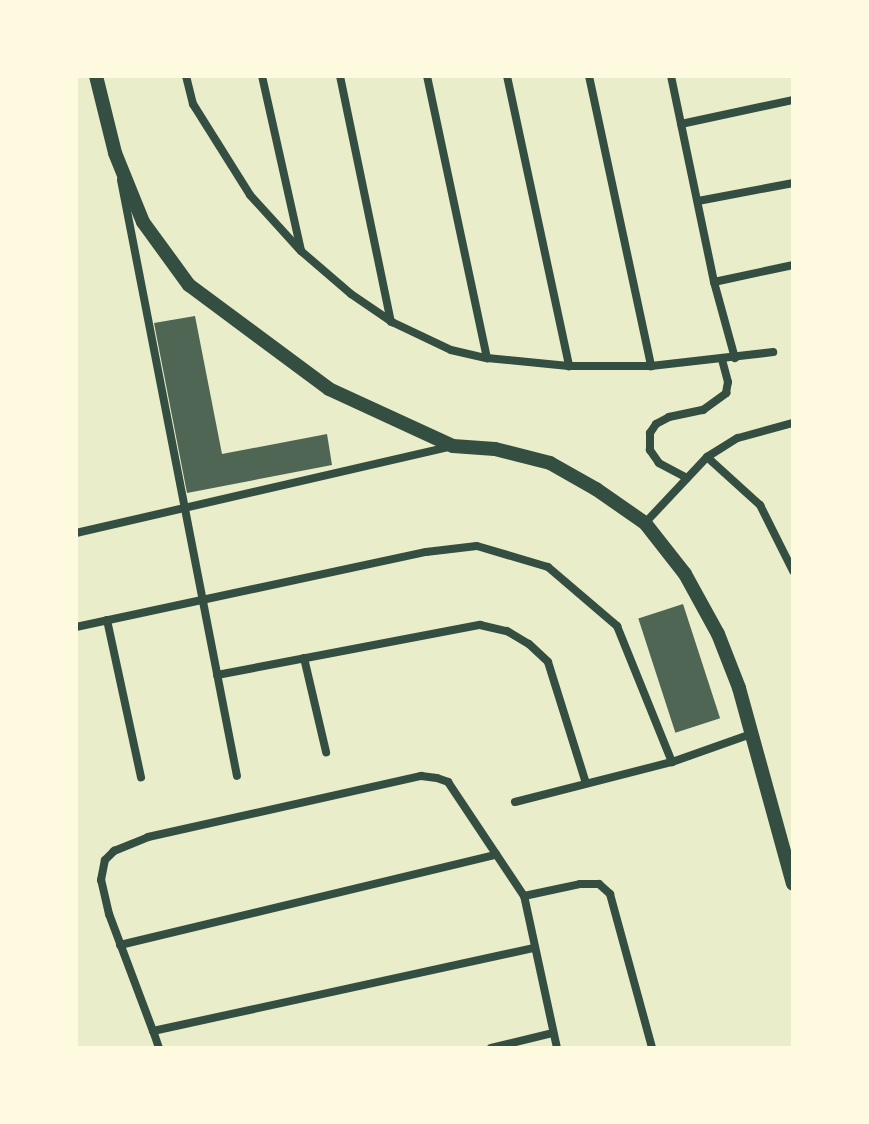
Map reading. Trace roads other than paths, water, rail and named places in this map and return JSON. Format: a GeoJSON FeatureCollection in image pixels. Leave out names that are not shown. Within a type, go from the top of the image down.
{"type":"FeatureCollection","features":[{"type":"Feature","properties":{"kind":"street"},"geometry":{"type":"LineString","coordinates":[[96,76],[115,153],[237,776]]}},
{"type":"Feature","properties":{"kind":"street"},"geometry":{"type":"LineString","coordinates":[[186,76],[193,104],[250,195],[301,251],[351,294],[392,322],[451,350],[487,358],[569,366],[651,366],[773,352]]}},
{"type":"Feature","properties":{"kind":"street"},"geometry":{"type":"LineString","coordinates":[[262,76],[301,251]]}},
{"type":"Feature","properties":{"kind":"street"},"geometry":{"type":"LineString","coordinates":[[340,76],[392,322]]}},
{"type":"Feature","properties":{"kind":"street"},"geometry":{"type":"LineString","coordinates":[[427,76],[487,358]]}},
{"type":"Feature","properties":{"kind":"street"},"geometry":{"type":"LineString","coordinates":[[507,76],[569,366]]}},
{"type":"Feature","properties":{"kind":"street"},"geometry":{"type":"LineString","coordinates":[[589,76],[651,366]]}},
{"type":"Feature","properties":{"kind":"street"},"geometry":{"type":"LineString","coordinates":[[671,76],[714,282],[735,358]]}},
{"type":"Feature","properties":{"kind":"street"},"geometry":{"type":"LineString","coordinates":[[681,124],[793,100]]}},
{"type":"Feature","properties":{"kind":"street"},"geometry":{"type":"LineString","coordinates":[[115,153],[143,222],[189,285],[329,389],[453,446]]}},
{"type":"Feature","properties":{"kind":"street"},"geometry":{"type":"LineString","coordinates":[[698,201],[793,183]]}},
{"type":"Feature","properties":{"kind":"street"},"geometry":{"type":"LineString","coordinates":[[714,282],[793,265]]}},
{"type":"Feature","properties":{"kind":"street"},"geometry":{"type":"LineString","coordinates":[[687,478],[659,463],[650,450],[650,433],[656,424],[669,417],[703,410],[726,393],[728,382],[722,360]]}},
{"type":"Feature","properties":{"kind":"street"},"geometry":{"type":"LineString","coordinates":[[645,523],[707,457],[738,438],[793,423]]}},
{"type":"Feature","properties":{"kind":"street"},"geometry":{"type":"LineString","coordinates":[[76,533],[453,446],[495,449],[550,463],[645,523],[685,574],[718,634],[751,734],[793,884]]}},
{"type":"Feature","properties":{"kind":"street"},"geometry":{"type":"LineString","coordinates":[[707,457],[760,505],[793,571]]}},
{"type":"Feature","properties":{"kind":"street"},"geometry":{"type":"LineString","coordinates":[[76,627],[426,552],[477,546],[548,567],[617,626],[672,762]]}},
{"type":"Feature","properties":{"kind":"street"},"geometry":{"type":"LineString","coordinates":[[107,620],[141,777]]}},
{"type":"Feature","properties":{"kind":"street"},"geometry":{"type":"LineString","coordinates":[[217,675],[480,625],[507,631],[548,662],[586,783]]}},
{"type":"Feature","properties":{"kind":"street"},"geometry":{"type":"LineString","coordinates":[[304,658],[326,752]]}},
{"type":"Feature","properties":{"kind":"street"},"geometry":{"type":"LineString","coordinates":[[515,802],[672,762],[751,734]]}},
{"type":"Feature","properties":{"kind":"street"},"geometry":{"type":"LineString","coordinates":[[159,1048],[120,945],[101,880],[105,860],[114,851],[148,837],[421,776],[448,782],[524,896],[557,1048]]}},
{"type":"Feature","properties":{"kind":"street"},"geometry":{"type":"LineString","coordinates":[[120,945],[496,855]]}},
{"type":"Feature","properties":{"kind":"street"},"geometry":{"type":"LineString","coordinates":[[524,896],[580,884],[599,884],[610,894],[652,1048]]}},
{"type":"Feature","properties":{"kind":"street"},"geometry":{"type":"LineString","coordinates":[[153,1031],[533,948]]}},
{"type":"Feature","properties":{"kind":"street"},"geometry":{"type":"LineString","coordinates":[[491,1048],[553,1033]]}}]}
